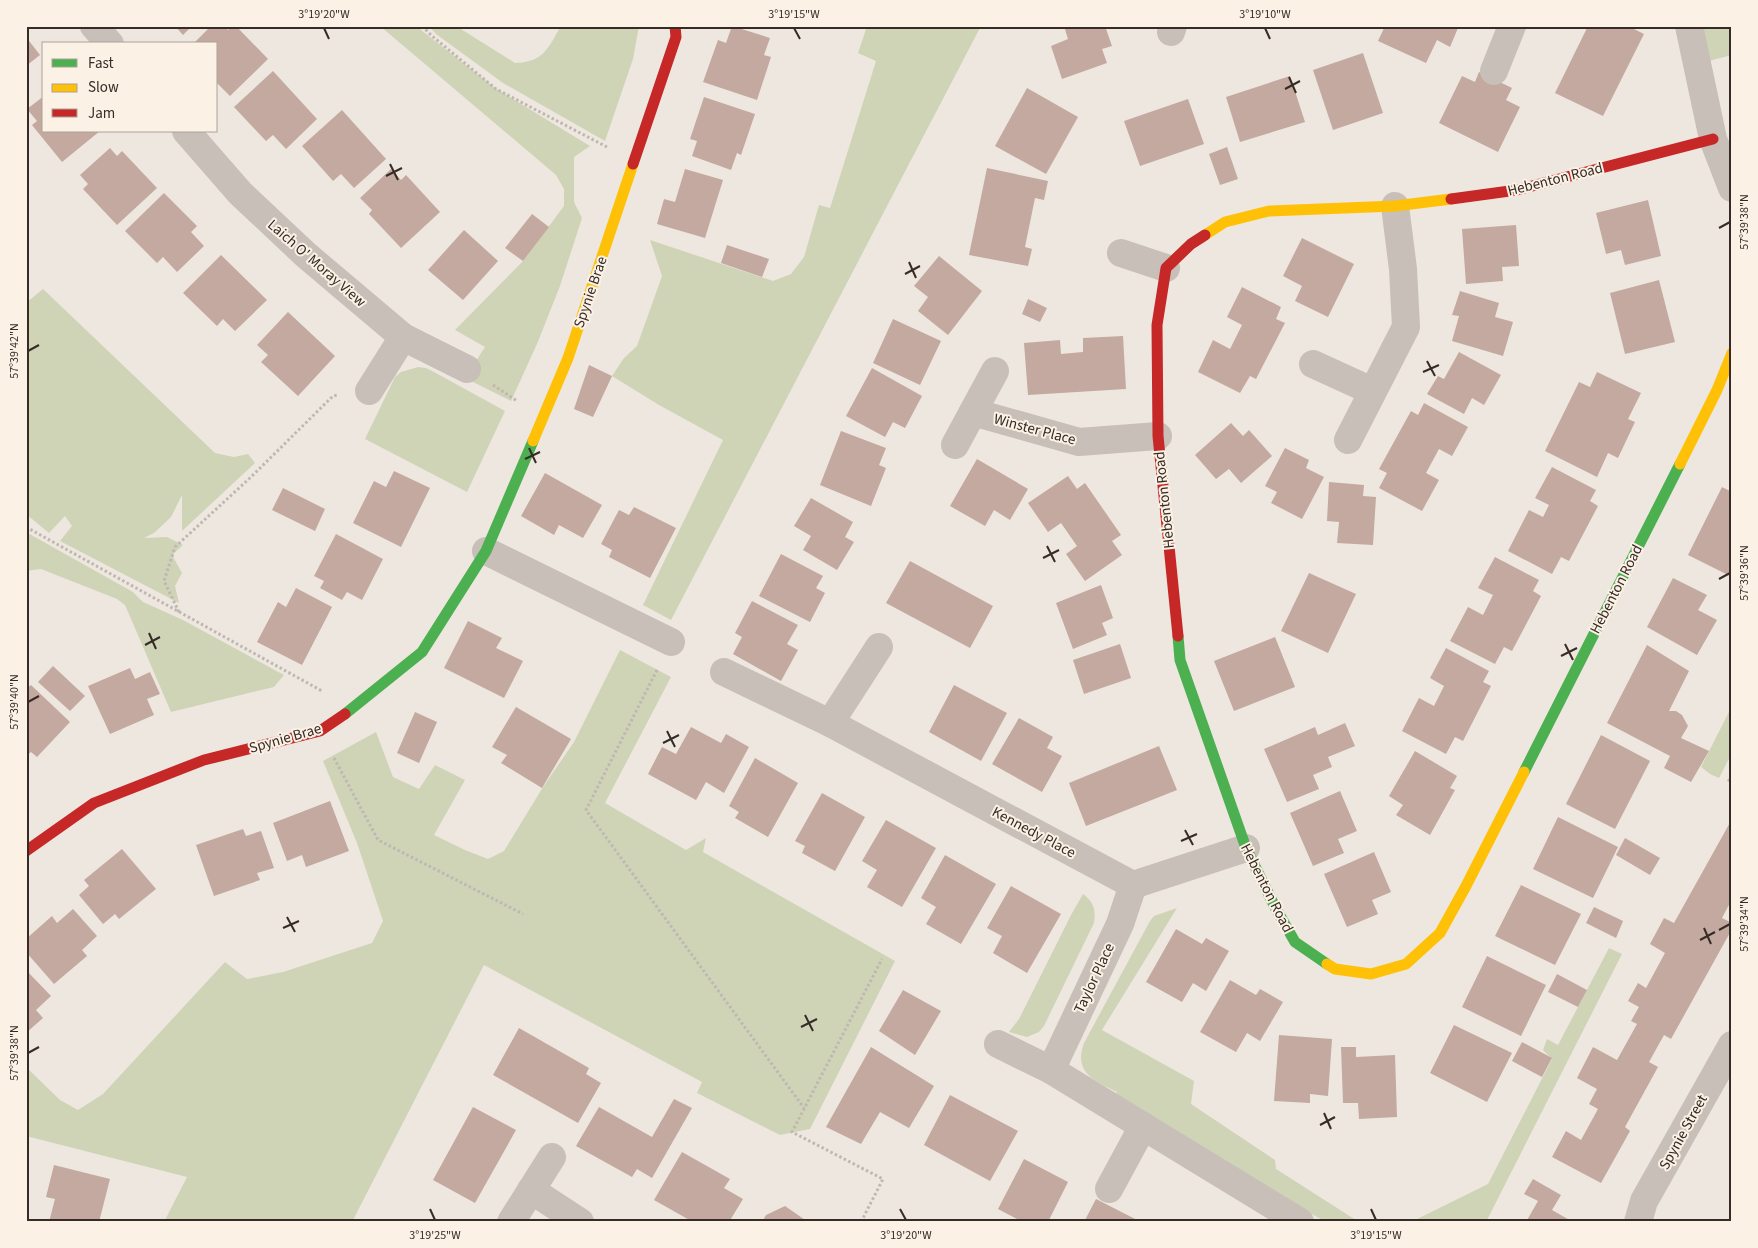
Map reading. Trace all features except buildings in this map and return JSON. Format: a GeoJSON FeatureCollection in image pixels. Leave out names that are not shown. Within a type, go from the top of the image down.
{"type":"FeatureCollection","features":[{"type":"Feature","properties":{"kind":"street"},"geometry":{"type":"LineString","coordinates":[[94,26],[108,42]]}},
{"type":"Feature","properties":{"kind":"street","name":"Spynie Brae"},"geometry":{"type":"LineString","coordinates":[[26,852],[94,802],[204,760],[320,731],[354,708],[422,652],[486,551],[568,358],[676,37],[675,26]]}},
{"type":"Feature","properties":{"kind":"street"},"geometry":{"type":"LineString","coordinates":[[1494,71],[1512,26]]}},
{"type":"Feature","properties":{"kind":"street"},"geometry":{"type":"LineString","coordinates":[[1689,26],[1713,139],[1732,188]]}},
{"type":"Feature","properties":{"kind":"street","name":"Laich O' Moray View"},"geometry":{"type":"LineString","coordinates":[[187,132],[240,193],[306,255],[403,337],[467,368]]}},
{"type":"Feature","properties":{"kind":"street","name":"Hebenton Road"},"geometry":{"type":"LineString","coordinates":[[1713,139],[1517,190],[1395,206],[1269,211],[1225,222],[1191,244],[1166,268],[1157,325],[1158,436],[1180,660],[1246,848],[1275,907],[1295,942],[1335,969],[1371,974],[1406,964],[1440,933],[1466,886],[1717,390],[1732,353]]}},
{"type":"Feature","properties":{"kind":"street"},"geometry":{"type":"LineString","coordinates":[[1348,440],[1406,327],[1403,269],[1395,206]]}},
{"type":"Feature","properties":{"kind":"street"},"geometry":{"type":"LineString","coordinates":[[1120,254],[1166,268]]}},
{"type":"Feature","properties":{"kind":"street"},"geometry":{"type":"LineString","coordinates":[[368,392],[403,337]]}},
{"type":"Feature","properties":{"kind":"street"},"geometry":{"type":"LineString","coordinates":[[1313,364],[1372,391]]}},
{"type":"Feature","properties":{"kind":"street","name":"Winster Place"},"geometry":{"type":"LineString","coordinates":[[955,445],[995,371]]}},
{"type":"Feature","properties":{"kind":"street","name":"Winster Place"},"geometry":{"type":"LineString","coordinates":[[973,412],[1079,442],[1158,436]]}},
{"type":"Feature","properties":{"kind":"street"},"geometry":{"type":"LineString","coordinates":[[486,551],[671,642]]}},
{"type":"Feature","properties":{"kind":"street"},"geometry":{"type":"LineString","coordinates":[[830,723],[879,647]]}},
{"type":"Feature","properties":{"kind":"street","name":"Kennedy Place"},"geometry":{"type":"LineString","coordinates":[[724,672],[830,723],[1133,884]]}},
{"type":"Feature","properties":{"kind":"street"},"geometry":{"type":"LineString","coordinates":[[1133,884],[1246,848]]}},
{"type":"Feature","properties":{"kind":"street","name":"Taylor Place"},"geometry":{"type":"LineString","coordinates":[[1051,1070],[1120,924],[1133,884]]}},
{"type":"Feature","properties":{"kind":"street"},"geometry":{"type":"LineString","coordinates":[[998,1044],[1051,1070],[1300,1222]]}},
{"type":"Feature","properties":{"kind":"street","name":"Spynie Street"},"geometry":{"type":"LineString","coordinates":[[1638,1222],[1644,1201],[1732,1045]]}},
{"type":"Feature","properties":{"kind":"street"},"geometry":{"type":"LineString","coordinates":[[1109,1190],[1143,1126]]}},
{"type":"Feature","properties":{"kind":"street"},"geometry":{"type":"LineString","coordinates":[[510,1222],[552,1157]]}},
{"type":"Feature","properties":{"kind":"street"},"geometry":{"type":"LineString","coordinates":[[531,1190],[580,1222]]}},
{"type":"Feature","properties":{"kind":"path"},"geometry":{"type":"LineString","coordinates":[[422,26],[496,89],[634,162]]}},
{"type":"Feature","properties":{"kind":"path"},"geometry":{"type":"LineString","coordinates":[[467,368],[542,418]]}},
{"type":"Feature","properties":{"kind":"path"},"geometry":{"type":"LineString","coordinates":[[180,614],[164,581],[175,547],[251,477],[333,396],[368,392]]}},
{"type":"Feature","properties":{"kind":"path"},"geometry":{"type":"LineString","coordinates":[[26,527],[180,614],[354,708]]}},
{"type":"Feature","properties":{"kind":"path"},"geometry":{"type":"LineString","coordinates":[[671,642],[586,810],[804,1108]]}},
{"type":"Feature","properties":{"kind":"path"},"geometry":{"type":"LineString","coordinates":[[320,731],[378,840],[523,914]]}},
{"type":"Feature","properties":{"kind":"path"},"geometry":{"type":"LineString","coordinates":[[1732,775],[1728,782],[1732,784]]}},
{"type":"Feature","properties":{"kind":"path"},"geometry":{"type":"LineString","coordinates":[[861,1222],[884,1179],[792,1132],[882,959]]}},
{"type":"Feature","properties":{"kind":"green space"},"geometry":{"type":"Polygon","coordinates":[[[380,26],[416,26],[495,88],[590,146],[574,157],[574,202],[582,218],[560,286],[537,344],[511,401],[465,378],[485,347],[455,330],[523,261],[564,206],[564,189],[556,175],[380,26]]]}},
{"type":"Feature","properties":{"kind":"green space"},"geometry":{"type":"Polygon","coordinates":[[[429,26],[456,26],[515,63],[539,57],[548,47],[561,26],[639,26],[633,59],[605,141],[503,83],[436,34],[429,26]]]}},
{"type":"Feature","properties":{"kind":"green space"},"geometry":{"type":"Polygon","coordinates":[[[867,26],[981,26],[671,620],[643,605],[723,440],[659,405],[612,376],[624,358],[637,346],[662,276],[650,240],[773,281],[791,274],[804,257],[819,205],[830,208],[876,61],[858,53],[867,26]]]}},
{"type":"Feature","properties":{"kind":"green space"},"geometry":{"type":"Polygon","coordinates":[[[1689,26],[1732,26],[1732,55],[1697,64],[1689,26]]]}},
{"type":"Feature","properties":{"kind":"green space"},"geometry":{"type":"Polygon","coordinates":[[[43,289],[215,453],[234,457],[248,454],[255,463],[182,531],[182,495],[171,517],[154,533],[144,538],[167,537],[183,545],[172,555],[182,573],[175,586],[179,603],[60,541],[72,526],[65,516],[49,533],[26,514],[26,303],[43,289]]]}},
{"type":"Feature","properties":{"kind":"green space"},"geometry":{"type":"Polygon","coordinates":[[[418,367],[434,372],[505,411],[467,492],[365,439],[395,377],[401,372],[418,367]]]}},
{"type":"Feature","properties":{"kind":"green space"},"geometry":{"type":"Polygon","coordinates":[[[26,532],[133,592],[143,602],[183,620],[284,675],[274,687],[171,712],[125,605],[117,599],[41,569],[26,571],[26,532]]]}},
{"type":"Feature","properties":{"kind":"green space"},"geometry":{"type":"Polygon","coordinates":[[[620,650],[671,677],[605,803],[686,850],[706,838],[703,852],[895,961],[810,1129],[780,1135],[697,1093],[702,1082],[484,965],[352,1222],[164,1222],[187,1177],[26,1136],[26,1067],[60,1100],[78,1110],[103,1094],[225,962],[247,979],[283,972],[372,943],[383,921],[357,843],[323,761],[376,732],[393,777],[419,789],[435,765],[465,780],[434,835],[488,859],[504,851],[543,787],[574,742],[620,650]]]}},
{"type":"Feature","properties":{"kind":"green space"},"geometry":{"type":"Polygon","coordinates":[[[1732,706],[1732,753],[1719,778],[1701,767],[1732,706]]]}},
{"type":"Feature","properties":{"kind":"green space"},"geometry":{"type":"Polygon","coordinates":[[[1083,894],[1090,900],[1093,907],[1095,914],[1094,923],[1044,1026],[1039,1032],[1027,1037],[1009,1032],[1019,1019],[1083,894]]]}},
{"type":"Feature","properties":{"kind":"green space"},"geometry":{"type":"Polygon","coordinates":[[[1177,908],[1102,1030],[1194,1081],[1191,1104],[1275,1160],[1276,1169],[1359,1222],[1326,1222],[1113,1101],[1117,1092],[1094,1080],[1084,1069],[1081,1062],[1081,1053],[1084,1043],[1150,921],[1154,916],[1177,908]]]}},
{"type":"Feature","properties":{"kind":"green space"},"geometry":{"type":"Polygon","coordinates":[[[1609,948],[1622,954],[1486,1222],[1411,1222],[1488,1184],[1552,1059],[1543,1050],[1547,1039],[1558,1045],[1609,948]]]}},
{"type":"Feature","properties":{"kind":"traffic: fast"},"geometry":{"type":"LineString","coordinates":[[345,714],[422,652],[486,551],[533,441]]}},
{"type":"Feature","properties":{"kind":"traffic: fast"},"geometry":{"type":"LineString","coordinates":[[1524,772],[1680,464]]}},
{"type":"Feature","properties":{"kind":"traffic: fast"},"geometry":{"type":"LineString","coordinates":[[1178,636],[1180,660],[1246,848],[1275,907],[1295,942],[1327,964]]}},
{"type":"Feature","properties":{"kind":"traffic: slow"},"geometry":{"type":"LineString","coordinates":[[533,441],[568,358],[633,164]]}},
{"type":"Feature","properties":{"kind":"traffic: slow"},"geometry":{"type":"LineString","coordinates":[[1205,235],[1225,222],[1269,211],[1395,206],[1451,199]]}},
{"type":"Feature","properties":{"kind":"traffic: slow"},"geometry":{"type":"LineString","coordinates":[[1680,464],[1717,390],[1732,353]]}},
{"type":"Feature","properties":{"kind":"traffic: slow"},"geometry":{"type":"LineString","coordinates":[[1327,964],[1335,969],[1371,974],[1406,964],[1440,933],[1524,772]]}},
{"type":"Feature","properties":{"kind":"traffic: jam"},"geometry":{"type":"LineString","coordinates":[[633,164],[676,37],[675,26]]}},
{"type":"Feature","properties":{"kind":"traffic: jam"},"geometry":{"type":"LineString","coordinates":[[1451,199],[1517,190],[1713,139]]}},
{"type":"Feature","properties":{"kind":"traffic: jam"},"geometry":{"type":"LineString","coordinates":[[1178,636],[1158,436],[1157,325],[1166,268],[1191,244],[1205,235]]}},
{"type":"Feature","properties":{"kind":"traffic: jam"},"geometry":{"type":"LineString","coordinates":[[26,851],[94,803],[204,760],[320,731],[345,714]]}}]}
